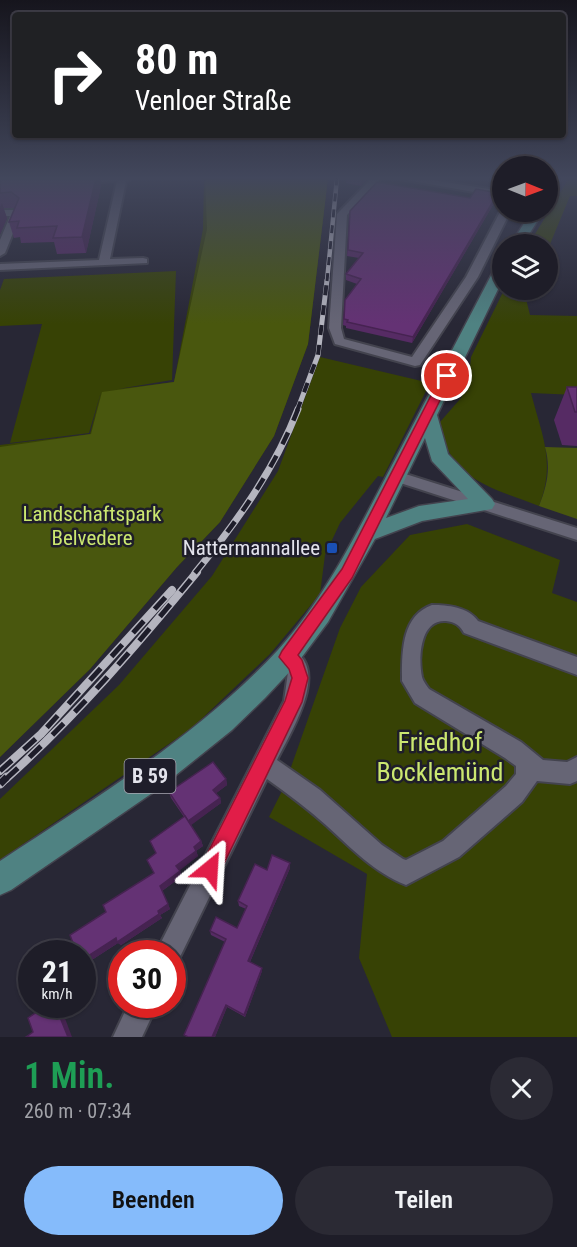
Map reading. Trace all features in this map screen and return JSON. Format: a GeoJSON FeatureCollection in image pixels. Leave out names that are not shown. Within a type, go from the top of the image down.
{"type":"FeatureCollection","features":[{"type":"Feature","properties":{"kind":"main road","name":"B 59"},"geometry":{"type":"LineString","coordinates":[[0,879],[131,790],[192,745],[238,707],[288,657],[342,581],[369,533],[492,288]]}},
{"type":"Feature","properties":{"kind":"main road"},"geometry":{"type":"LineString","coordinates":[[428,415],[439,456],[485,504]]}},
{"type":"Feature","properties":{"kind":"main road"},"geometry":{"type":"LineString","coordinates":[[369,533],[419,514],[485,504]]}},
{"type":"Feature","properties":{"kind":"street"},"geometry":{"type":"LineString","coordinates":[[0,253],[11,226]]}},
{"type":"Feature","properties":{"kind":"street"},"geometry":{"type":"LineString","coordinates":[[104,262],[112,226]]}},
{"type":"Feature","properties":{"kind":"street"},"geometry":{"type":"LineString","coordinates":[[341,226],[335,328],[339,341],[415,362],[472,277],[498,226]]}},
{"type":"Feature","properties":{"kind":"street"},"geometry":{"type":"LineString","coordinates":[[0,267],[143,261]]}},
{"type":"Feature","properties":{"kind":"street"},"geometry":{"type":"LineString","coordinates":[[396,476],[577,534]]}},
{"type":"Feature","properties":{"kind":"street"},"geometry":{"type":"LineString","coordinates":[[577,666],[471,627],[466,619],[448,613],[432,612],[423,619],[414,637],[412,681],[422,696],[513,750],[539,771],[570,773],[577,768]]}},
{"type":"Feature","properties":{"kind":"street"},"geometry":{"type":"LineString","coordinates":[[175,940],[294,702],[300,678],[297,665],[288,657]]}},
{"type":"Feature","properties":{"kind":"street"},"geometry":{"type":"LineString","coordinates":[[264,764],[287,778],[392,867],[406,873],[451,849],[514,794],[527,778],[527,762]]}},
{"type":"Feature","properties":{"kind":"street"},"geometry":{"type":"LineString","coordinates":[[127,1037],[136,1018]]}},
{"type":"Feature","properties":{"kind":"green space","name":"Landschaftspark Belvedere"},"geometry":{"type":"Polygon","coordinates":[[[203,226],[322,226],[308,344],[274,436],[220,522],[177,567],[90,669],[0,757],[0,445],[90,434],[101,392],[89,433],[10,443],[42,324],[0,326],[0,290],[4,279],[176,271],[172,380],[118,389],[174,382],[203,226]]]}},
{"type":"Feature","properties":{"kind":"green space","name":"Landschaftspark Belvedere"},"geometry":{"type":"Polygon","coordinates":[[[207,226],[322,226],[308,344],[274,436],[220,522],[177,567],[90,669],[0,757],[0,447],[91,434],[102,392],[174,382],[207,226]]]}},
{"type":"Feature","properties":{"kind":"green space"},"geometry":{"type":"Polygon","coordinates":[[[540,226],[557,226],[554,234],[535,234],[540,226]]]}},
{"type":"Feature","properties":{"kind":"green space"},"geometry":{"type":"Polygon","coordinates":[[[499,300],[526,300],[530,315],[577,316],[577,395],[531,393],[543,436],[547,462],[544,490],[539,506],[474,479],[452,457],[444,441],[440,422],[461,398],[469,378],[471,357],[499,300]]]}},
{"type":"Feature","properties":{"kind":"green space"},"geometry":{"type":"Polygon","coordinates":[[[320,357],[430,383],[383,477],[378,476],[340,523],[325,555],[320,594],[270,654],[192,728],[0,860],[0,799],[119,685],[212,576],[278,471],[320,357]]]}},
{"type":"Feature","properties":{"kind":"green space"},"geometry":{"type":"Polygon","coordinates":[[[545,447],[577,448],[577,519],[539,506],[547,477],[548,462],[545,447]]]}},
{"type":"Feature","properties":{"kind":"green space","name":"Friedhof Bocklemünd"},"geometry":{"type":"Polygon","coordinates":[[[467,524],[560,560],[552,593],[577,602],[577,1037],[392,1037],[359,958],[367,874],[269,817],[284,787],[340,628],[361,587],[410,535],[467,524]]]}},
{"type":"Feature","properties":{"kind":"building"},"geometry":{"type":"Polygon","coordinates":[[[17,226],[49,226],[17,228],[17,226]]]}},
{"type":"Feature","properties":{"kind":"building"},"geometry":{"type":"Polygon","coordinates":[[[57,226],[85,226],[82,237],[53,238],[57,226]]]}},
{"type":"Feature","properties":{"kind":"building"},"geometry":{"type":"Polygon","coordinates":[[[349,226],[478,226],[413,337],[347,322],[348,320],[344,319],[345,300],[361,279],[346,274],[363,253],[348,250],[349,226]]]}},
{"type":"Feature","properties":{"kind":"building"},"geometry":{"type":"Polygon","coordinates":[[[567,387],[577,387],[577,412],[575,412],[567,387]]]}},
{"type":"Feature","properties":{"kind":"building"},"geometry":{"type":"Polygon","coordinates":[[[213,762],[226,779],[213,790],[220,798],[188,821],[169,792],[213,762]]]}},
{"type":"Feature","properties":{"kind":"building"},"geometry":{"type":"Polygon","coordinates":[[[185,816],[201,841],[194,847],[196,851],[176,866],[180,871],[160,886],[168,904],[158,911],[159,914],[120,940],[116,938],[108,940],[108,943],[96,951],[96,940],[72,940],[70,935],[106,912],[103,905],[154,873],[147,860],[156,853],[150,841],[185,816]]]}},
{"type":"Feature","properties":{"kind":"building"},"geometry":{"type":"Polygon","coordinates":[[[272,855],[290,863],[248,961],[262,968],[244,1015],[226,1005],[212,1037],[188,1037],[184,1035],[226,939],[210,931],[216,917],[237,928],[247,906],[238,901],[255,864],[267,870],[272,855]]]}},
{"type":"Feature","properties":{"kind":"building"},"geometry":{"type":"Polygon","coordinates":[[[28,1018],[60,1018],[68,1037],[26,1037],[33,1032],[28,1018]]]}},
{"type":"Feature","properties":{"kind":"railway"},"geometry":{"type":"LineString","coordinates":[[327,281],[332,226]]}},
{"type":"Feature","properties":{"kind":"railway"},"geometry":{"type":"LineString","coordinates":[[297,411],[318,355],[327,280]]}},
{"type":"Feature","properties":{"kind":"railway"},"geometry":{"type":"LineString","coordinates":[[195,573],[253,496],[278,454],[298,409]]}},
{"type":"Feature","properties":{"kind":"railway"},"geometry":{"type":"LineString","coordinates":[[6,779],[105,679],[197,572]]}},
{"type":"Feature","properties":{"kind":"railway"},"geometry":{"type":"LineString","coordinates":[[0,771],[41,734],[172,590]]}},
{"type":"Feature","properties":{"kind":"railway"},"geometry":{"type":"LineString","coordinates":[[0,784],[7,777]]}},
{"type":"Feature","properties":{"kind":"place","name":"Nattermannallee"},"geometry":{"type":"Point","coordinates":[332,548]}},
{"type":"Feature","properties":{"kind":"route"},"geometry":{"type":"LineString","coordinates":[[210,869],[294,702],[300,678],[297,665],[288,657],[347,573],[447,376]]}}]}
